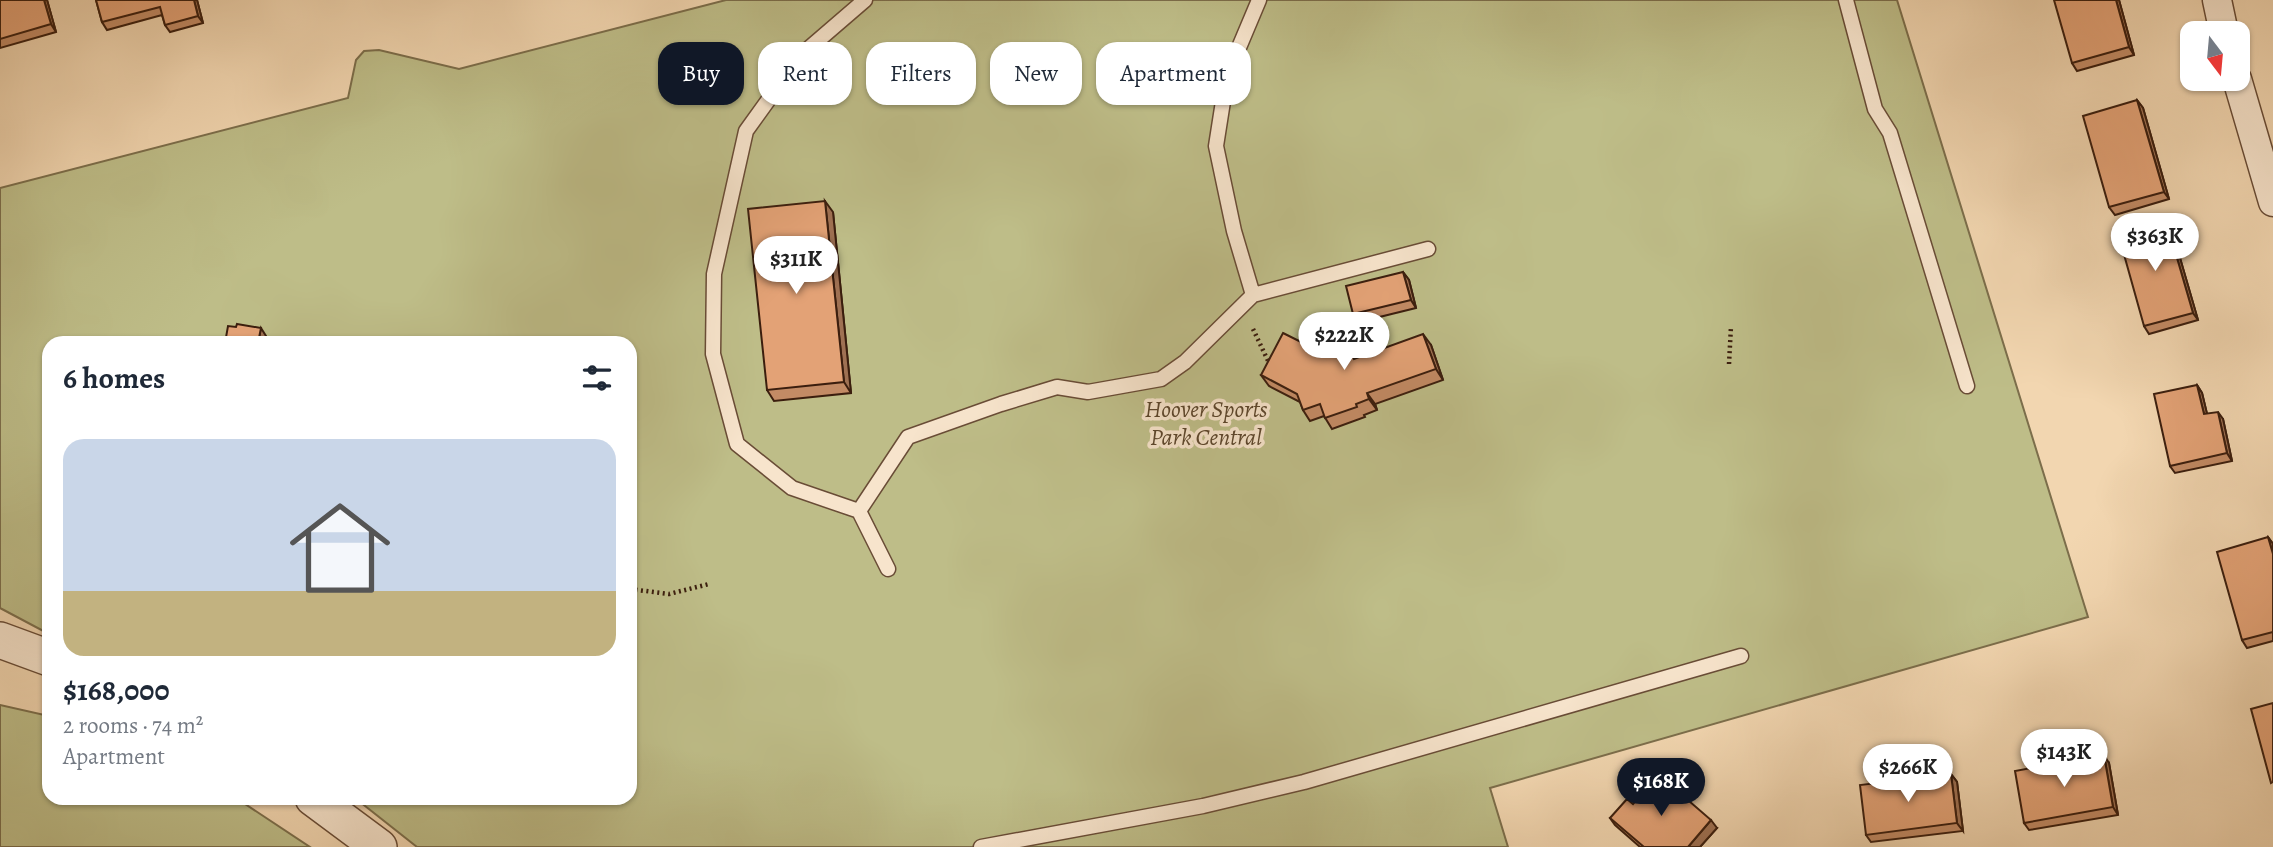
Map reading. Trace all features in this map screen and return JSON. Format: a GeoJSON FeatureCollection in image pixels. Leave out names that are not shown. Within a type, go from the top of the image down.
{"type":"FeatureCollection","features":[{"type":"Feature","properties":{"kind":"street"},"geometry":{"type":"LineString","coordinates":[[2217,0],[2221,21]]}},
{"type":"Feature","properties":{"kind":"street"},"geometry":{"type":"LineString","coordinates":[[2241,91],[2273,202]]}},
{"type":"Feature","properties":{"kind":"street"},"geometry":{"type":"LineString","coordinates":[[0,640],[42,656]]}},
{"type":"Feature","properties":{"kind":"street"},"geometry":{"type":"LineString","coordinates":[[322,805],[379,847]]}},
{"type":"Feature","properties":{"kind":"lane"},"geometry":{"type":"LineString","coordinates":[[865,0],[800,56],[746,131],[714,274],[713,354],[737,444],[792,488],[859,511],[888,569]]}},
{"type":"Feature","properties":{"kind":"lane"},"geometry":{"type":"LineString","coordinates":[[1252,295],[1234,230],[1216,146],[1227,76],[1259,0]]}},
{"type":"Feature","properties":{"kind":"lane"},"geometry":{"type":"LineString","coordinates":[[1846,0],[1875,110],[1890,133],[1967,386]]}},
{"type":"Feature","properties":{"kind":"lane"},"geometry":{"type":"LineString","coordinates":[[859,511],[908,437],[1057,387],[1088,392],[1161,379],[1185,362],[1252,295],[1428,249]]}},
{"type":"Feature","properties":{"kind":"lane"},"geometry":{"type":"LineString","coordinates":[[981,847],[1203,806],[1304,782],[1741,656]]}},
{"type":"Feature","properties":{"kind":"path"},"geometry":{"type":"LineString","coordinates":[[1242,306],[1270,366]]}},
{"type":"Feature","properties":{"kind":"path"},"geometry":{"type":"LineString","coordinates":[[1728,364],[1731,326]]}},
{"type":"Feature","properties":{"kind":"path"},"geometry":{"type":"LineString","coordinates":[[637,590],[669,594],[709,584]]}},
{"type":"Feature","properties":{"kind":"green space","name":"Hoover Sports Park Central"},"geometry":{"type":"Polygon","coordinates":[[[726,0],[1897,0],[2088,617],[1490,788],[1508,847],[417,847],[364,805],[637,805],[637,336],[42,336],[42,630],[0,608],[0,188],[348,98],[356,60],[364,51],[379,50],[459,69],[726,0]]]}},
{"type":"Feature","properties":{"kind":"green space"},"geometry":{"type":"Polygon","coordinates":[[[0,705],[42,714],[42,805],[247,805],[310,847],[0,847],[0,705]]]}},
{"type":"Feature","properties":{"kind":"building"},"geometry":{"type":"Polygon","coordinates":[[[0,0],[44,0],[51,24],[0,39],[0,0]]]}},
{"type":"Feature","properties":{"kind":"building"},"geometry":{"type":"Polygon","coordinates":[[[96,0],[194,0],[198,16],[165,25],[160,7],[102,22],[96,0]]]}},
{"type":"Feature","properties":{"kind":"building"},"geometry":{"type":"Polygon","coordinates":[[[2054,0],[2116,0],[2129,47],[2072,63],[2054,0]]]}},
{"type":"Feature","properties":{"kind":"building"},"geometry":{"type":"Polygon","coordinates":[[[2137,100],[2164,192],[2109,207],[2083,116],[2137,100]]]}},
{"type":"Feature","properties":{"kind":"building"},"geometry":{"type":"Polygon","coordinates":[[[825,201],[844,382],[767,390],[748,209],[825,201]]]}},
{"type":"Feature","properties":{"kind":"building"},"geometry":{"type":"Polygon","coordinates":[[[2166,220],[2193,313],[2144,326],[2118,233],[2166,220]]]}},
{"type":"Feature","properties":{"kind":"building"},"geometry":{"type":"Polygon","coordinates":[[[1403,272],[1411,300],[1353,314],[1346,286],[1403,272]]]}},
{"type":"Feature","properties":{"kind":"building"},"geometry":{"type":"Polygon","coordinates":[[[237,324],[261,328],[259,336],[226,336],[228,326],[236,327],[237,324]]]}},
{"type":"Feature","properties":{"kind":"building"},"geometry":{"type":"Polygon","coordinates":[[[1283,333],[1329,356],[1350,349],[1354,359],[1423,334],[1436,369],[1367,393],[1369,399],[1356,404],[1357,407],[1325,418],[1320,404],[1303,410],[1297,394],[1261,375],[1283,333]]]}},
{"type":"Feature","properties":{"kind":"building"},"geometry":{"type":"Polygon","coordinates":[[[2197,385],[2204,414],[2218,412],[2227,453],[2170,466],[2154,394],[2197,385]]]}},
{"type":"Feature","properties":{"kind":"building"},"geometry":{"type":"Polygon","coordinates":[[[2268,537],[2273,554],[2273,632],[2242,640],[2217,552],[2268,537]]]}},
{"type":"Feature","properties":{"kind":"building"},"geometry":{"type":"Polygon","coordinates":[[[2273,703],[2273,782],[2271,783],[2251,709],[2273,703]]]}},
{"type":"Feature","properties":{"kind":"building"},"geometry":{"type":"Polygon","coordinates":[[[2104,755],[2113,807],[2024,823],[2015,771],[2104,755]]]}},
{"type":"Feature","properties":{"kind":"building"},"geometry":{"type":"Polygon","coordinates":[[[1951,774],[1957,823],[1866,835],[1860,785],[1951,774]]]}},
{"type":"Feature","properties":{"kind":"building"},"geometry":{"type":"Polygon","coordinates":[[[1659,775],[1711,820],[1688,847],[1644,847],[1610,818],[1627,799],[1633,804],[1659,775]]]}}]}
